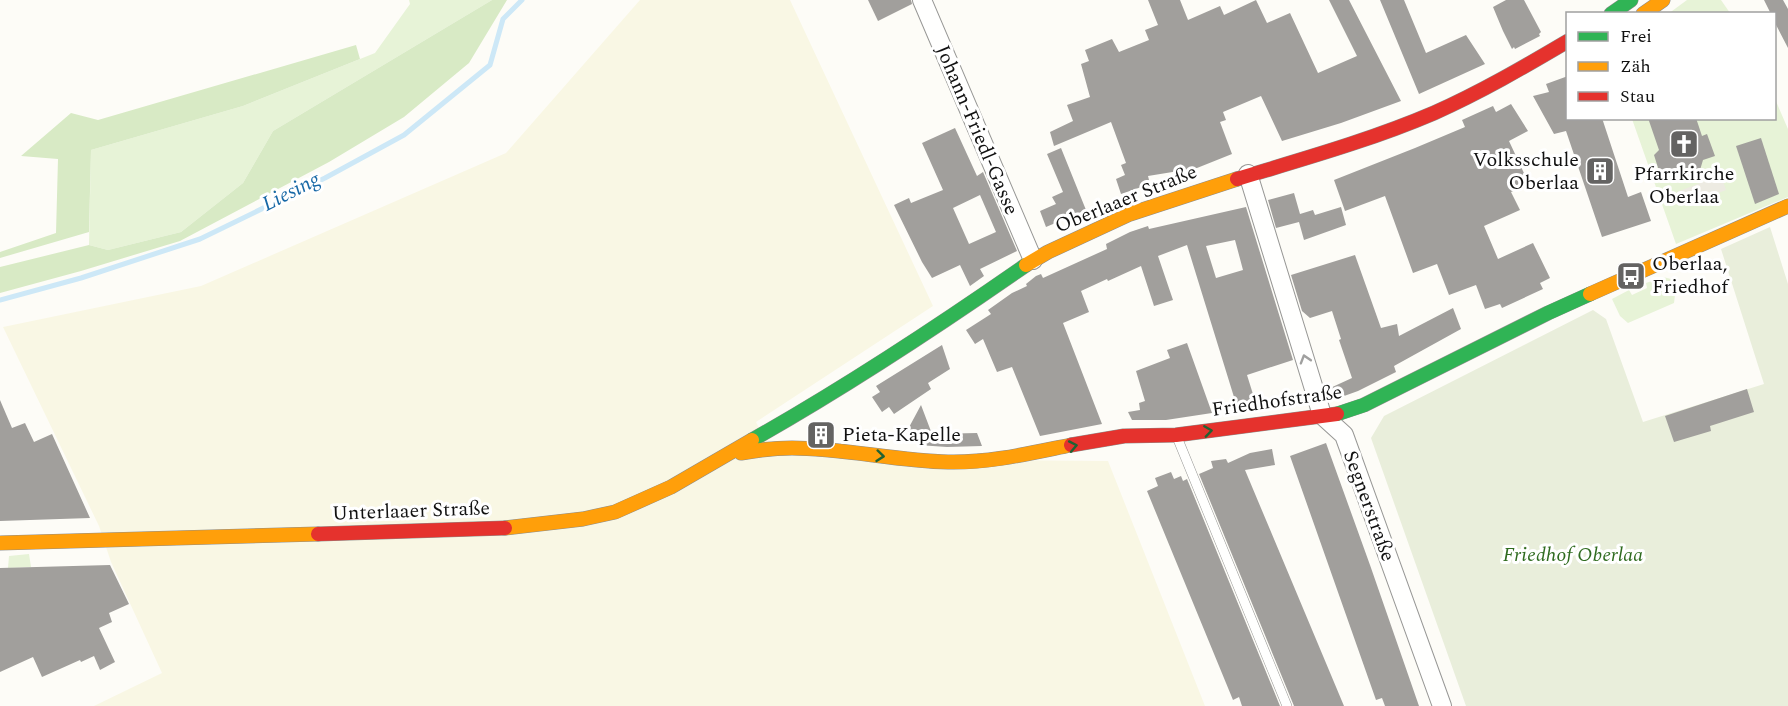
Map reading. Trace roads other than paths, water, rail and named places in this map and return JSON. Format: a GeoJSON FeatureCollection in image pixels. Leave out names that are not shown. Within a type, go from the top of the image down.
{"type":"FeatureCollection","features":[{"type":"Feature","properties":{"kind":"main road"},"geometry":{"type":"LineString","coordinates":[[1614,12],[1631,0]]}},
{"type":"Feature","properties":{"kind":"main road"},"geometry":{"type":"LineString","coordinates":[[1646,12],[1663,0]]}},
{"type":"Feature","properties":{"kind":"main road"},"geometry":{"type":"LineString","coordinates":[[1500,81],[1566,42]]}},
{"type":"Feature","properties":{"kind":"main road"},"geometry":{"type":"LineString","coordinates":[[1500,81],[1566,57]]}},
{"type":"Feature","properties":{"kind":"main road","name":"Oberlaaer Straße"},"geometry":{"type":"LineString","coordinates":[[797,415],[969,305],[1033,260],[1130,214],[1248,174],[1370,137],[1433,112],[1500,81]]}},
{"type":"Feature","properties":{"kind":"main road","name":"Friedhofstraße"},"geometry":{"type":"LineString","coordinates":[[730,455],[770,449],[801,448],[948,463],[1015,457],[1099,440],[1158,433],[1176,435],[1338,414],[1357,408],[1548,313],[1788,206]]}},
{"type":"Feature","properties":{"kind":"main road","name":"Unterlaaer Straße"},"geometry":{"type":"LineString","coordinates":[[0,543],[520,528],[550,524],[615,512],[638,503],[730,455],[797,415]]}},
{"type":"Feature","properties":{"kind":"street","name":"Johann-Friedl-Gasse"},"geometry":{"type":"LineString","coordinates":[[922,0],[1033,260]]}},
{"type":"Feature","properties":{"kind":"street"},"geometry":{"type":"LineString","coordinates":[[1248,174],[1322,415]]}},
{"type":"Feature","properties":{"kind":"street"},"geometry":{"type":"LineString","coordinates":[[797,415],[801,448]]}},
{"type":"Feature","properties":{"kind":"street","name":"Segnerstraße"},"geometry":{"type":"LineString","coordinates":[[1322,415],[1344,435],[1442,706]]}},
{"type":"Feature","properties":{"kind":"lane"},"geometry":{"type":"LineString","coordinates":[[1176,435],[1287,706]]}},
{"type":"Feature","properties":{"kind":"waterway","name":"Liesing"},"geometry":{"type":"LineString","coordinates":[[0,300],[81,278],[200,239],[325,178],[404,135],[490,65],[503,19],[522,0]]}},
{"type":"Feature","properties":{"kind":"place","name":"Pfarrkirche Oberlaa"},"geometry":{"type":"Point","coordinates":[1684,144]}},
{"type":"Feature","properties":{"kind":"place","name":"Volksschule Oberlaa"},"geometry":{"type":"Point","coordinates":[1600,171]}},
{"type":"Feature","properties":{"kind":"place","name":"Oberlaa, Friedhof"},"geometry":{"type":"Point","coordinates":[1631,276]}},
{"type":"Feature","properties":{"kind":"place","name":"Pieta-Kapelle"},"geometry":{"type":"Point","coordinates":[821,435]}},
{"type":"Feature","properties":{"kind":"park label","name":"Friedhof Oberlaa"},"geometry":{"type":"Point","coordinates":[1573,555]}}]}
